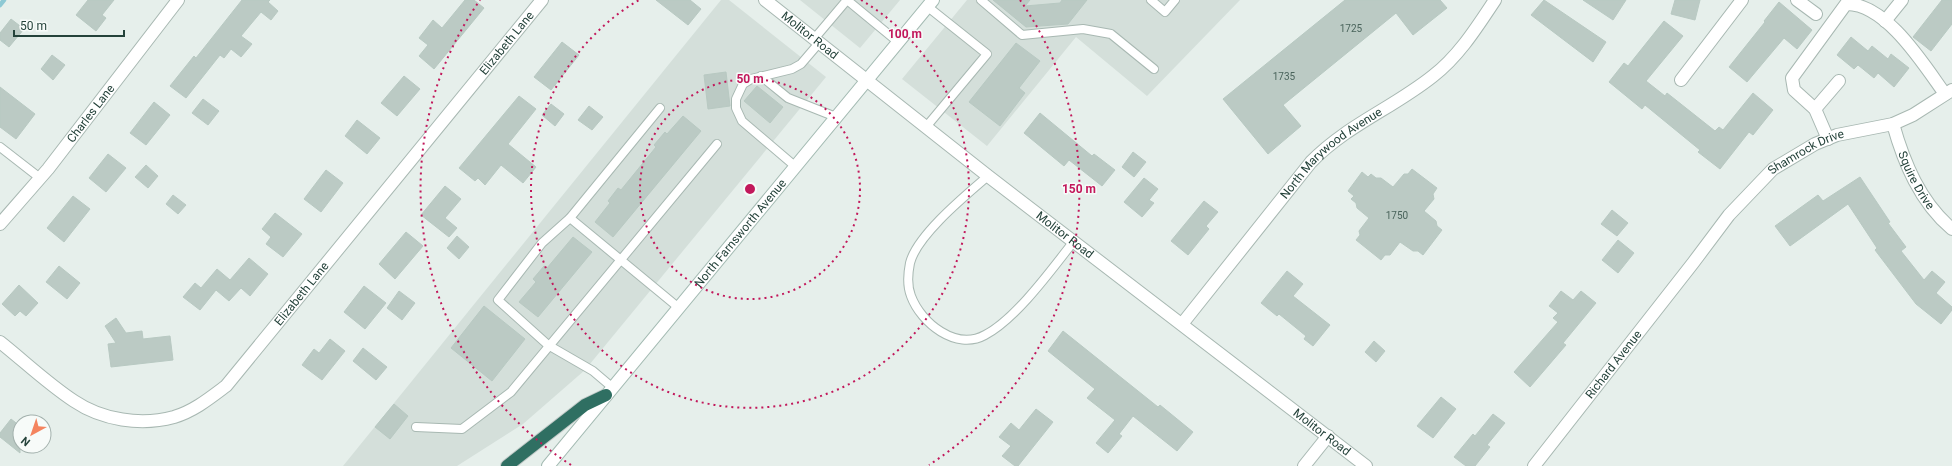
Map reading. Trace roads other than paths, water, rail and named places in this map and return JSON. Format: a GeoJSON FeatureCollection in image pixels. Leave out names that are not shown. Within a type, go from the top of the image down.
{"type":"FeatureCollection","features":[{"type":"Feature","properties":{"kind":"highway"},"geometry":{"type":"LineString","coordinates":[[508,466],[585,405],[609,391]]}},
{"type":"Feature","properties":{"kind":"street","name":"Charles Lane"},"geometry":{"type":"LineString","coordinates":[[0,224],[40,178],[178,0]]}},
{"type":"Feature","properties":{"kind":"street","name":"Elizabeth Lane"},"geometry":{"type":"LineString","coordinates":[[0,342],[74,401],[95,412],[114,418],[146,421],[174,417],[204,403],[226,386],[542,0]]}},
{"type":"Feature","properties":{"kind":"street","name":"North Marywood Avenue"},"geometry":{"type":"LineString","coordinates":[[1182,324],[1311,162],[1324,149],[1346,132],[1413,91],[1434,76],[1452,60],[1495,0]]}},
{"type":"Feature","properties":{"kind":"street"},"geometry":{"type":"LineString","coordinates":[[1681,80],[1742,0]]}},
{"type":"Feature","properties":{"kind":"street"},"geometry":{"type":"LineString","coordinates":[[1797,0],[1816,14]]}},
{"type":"Feature","properties":{"kind":"street"},"geometry":{"type":"LineString","coordinates":[[1885,21],[1902,0]]}},
{"type":"Feature","properties":{"kind":"street","name":"Molitor Road"},"geometry":{"type":"LineString","coordinates":[[769,1],[817,41],[988,176],[1366,466]]}},
{"type":"Feature","properties":{"kind":"street","name":"North Farnsworth Avenue"},"geometry":{"type":"LineString","coordinates":[[548,466],[930,3]]}},
{"type":"Feature","properties":{"kind":"street"},"geometry":{"type":"LineString","coordinates":[[1828,139],[1815,109],[1794,90],[1792,78],[1846,4],[1856,4],[1870,10],[1885,21],[1949,92]]}},
{"type":"Feature","properties":{"kind":"street"},"geometry":{"type":"LineString","coordinates":[[1815,109],[1839,81]]}},
{"type":"Feature","properties":{"kind":"street","name":"Shamrock Drive"},"geometry":{"type":"LineString","coordinates":[[1693,263],[1729,215],[1773,169],[1794,155],[1828,139],[1860,129],[1893,124],[1912,115],[1949,92]]}},
{"type":"Feature","properties":{"kind":"street","name":"Squire Drive"},"geometry":{"type":"LineString","coordinates":[[1893,124],[1902,157],[1911,175],[1931,208],[1952,229]]}},
{"type":"Feature","properties":{"kind":"street","name":"Richard Avenue"},"geometry":{"type":"LineString","coordinates":[[1534,466],[1693,263]]}},
{"type":"Feature","properties":{"kind":"street"},"geometry":{"type":"LineString","coordinates":[[1304,466],[1328,436]]}},
{"type":"Feature","properties":{"kind":"lane"},"geometry":{"type":"LineString","coordinates":[[796,167],[742,121],[736,108],[736,99],[743,84],[751,79],[792,69],[801,64],[847,0],[898,42]]}},
{"type":"Feature","properties":{"kind":"lane"},"geometry":{"type":"LineString","coordinates":[[981,0],[1022,35],[1083,29],[1111,34],[1154,69]]}},
{"type":"Feature","properties":{"kind":"lane"},"geometry":{"type":"LineString","coordinates":[[1151,0],[1165,12],[1175,0]]}},
{"type":"Feature","properties":{"kind":"lane"},"geometry":{"type":"LineString","coordinates":[[926,127],[987,54],[930,3]]}},
{"type":"Feature","properties":{"kind":"lane"},"geometry":{"type":"LineString","coordinates":[[761,76],[788,98],[836,117]]}},
{"type":"Feature","properties":{"kind":"lane"},"geometry":{"type":"LineString","coordinates":[[609,391],[594,371],[548,345],[498,300],[542,243],[570,218],[660,108]]}},
{"type":"Feature","properties":{"kind":"lane"},"geometry":{"type":"LineString","coordinates":[[416,427],[462,429],[511,392],[548,345],[717,144]]}},
{"type":"Feature","properties":{"kind":"lane"},"geometry":{"type":"LineString","coordinates":[[0,147],[40,178]]}},
{"type":"Feature","properties":{"kind":"lane"},"geometry":{"type":"LineString","coordinates":[[988,176],[959,201],[920,243],[910,262],[908,282],[910,296],[920,312],[944,333],[958,340],[971,340],[984,336],[996,328],[1044,279],[1074,241]]}},
{"type":"Feature","properties":{"kind":"lane"},"geometry":{"type":"LineString","coordinates":[[570,218],[679,308]]}},
{"type":"Feature","properties":{"kind":"waterway"},"geometry":{"type":"LineString","coordinates":[[0,5],[4,0]]}}]}
